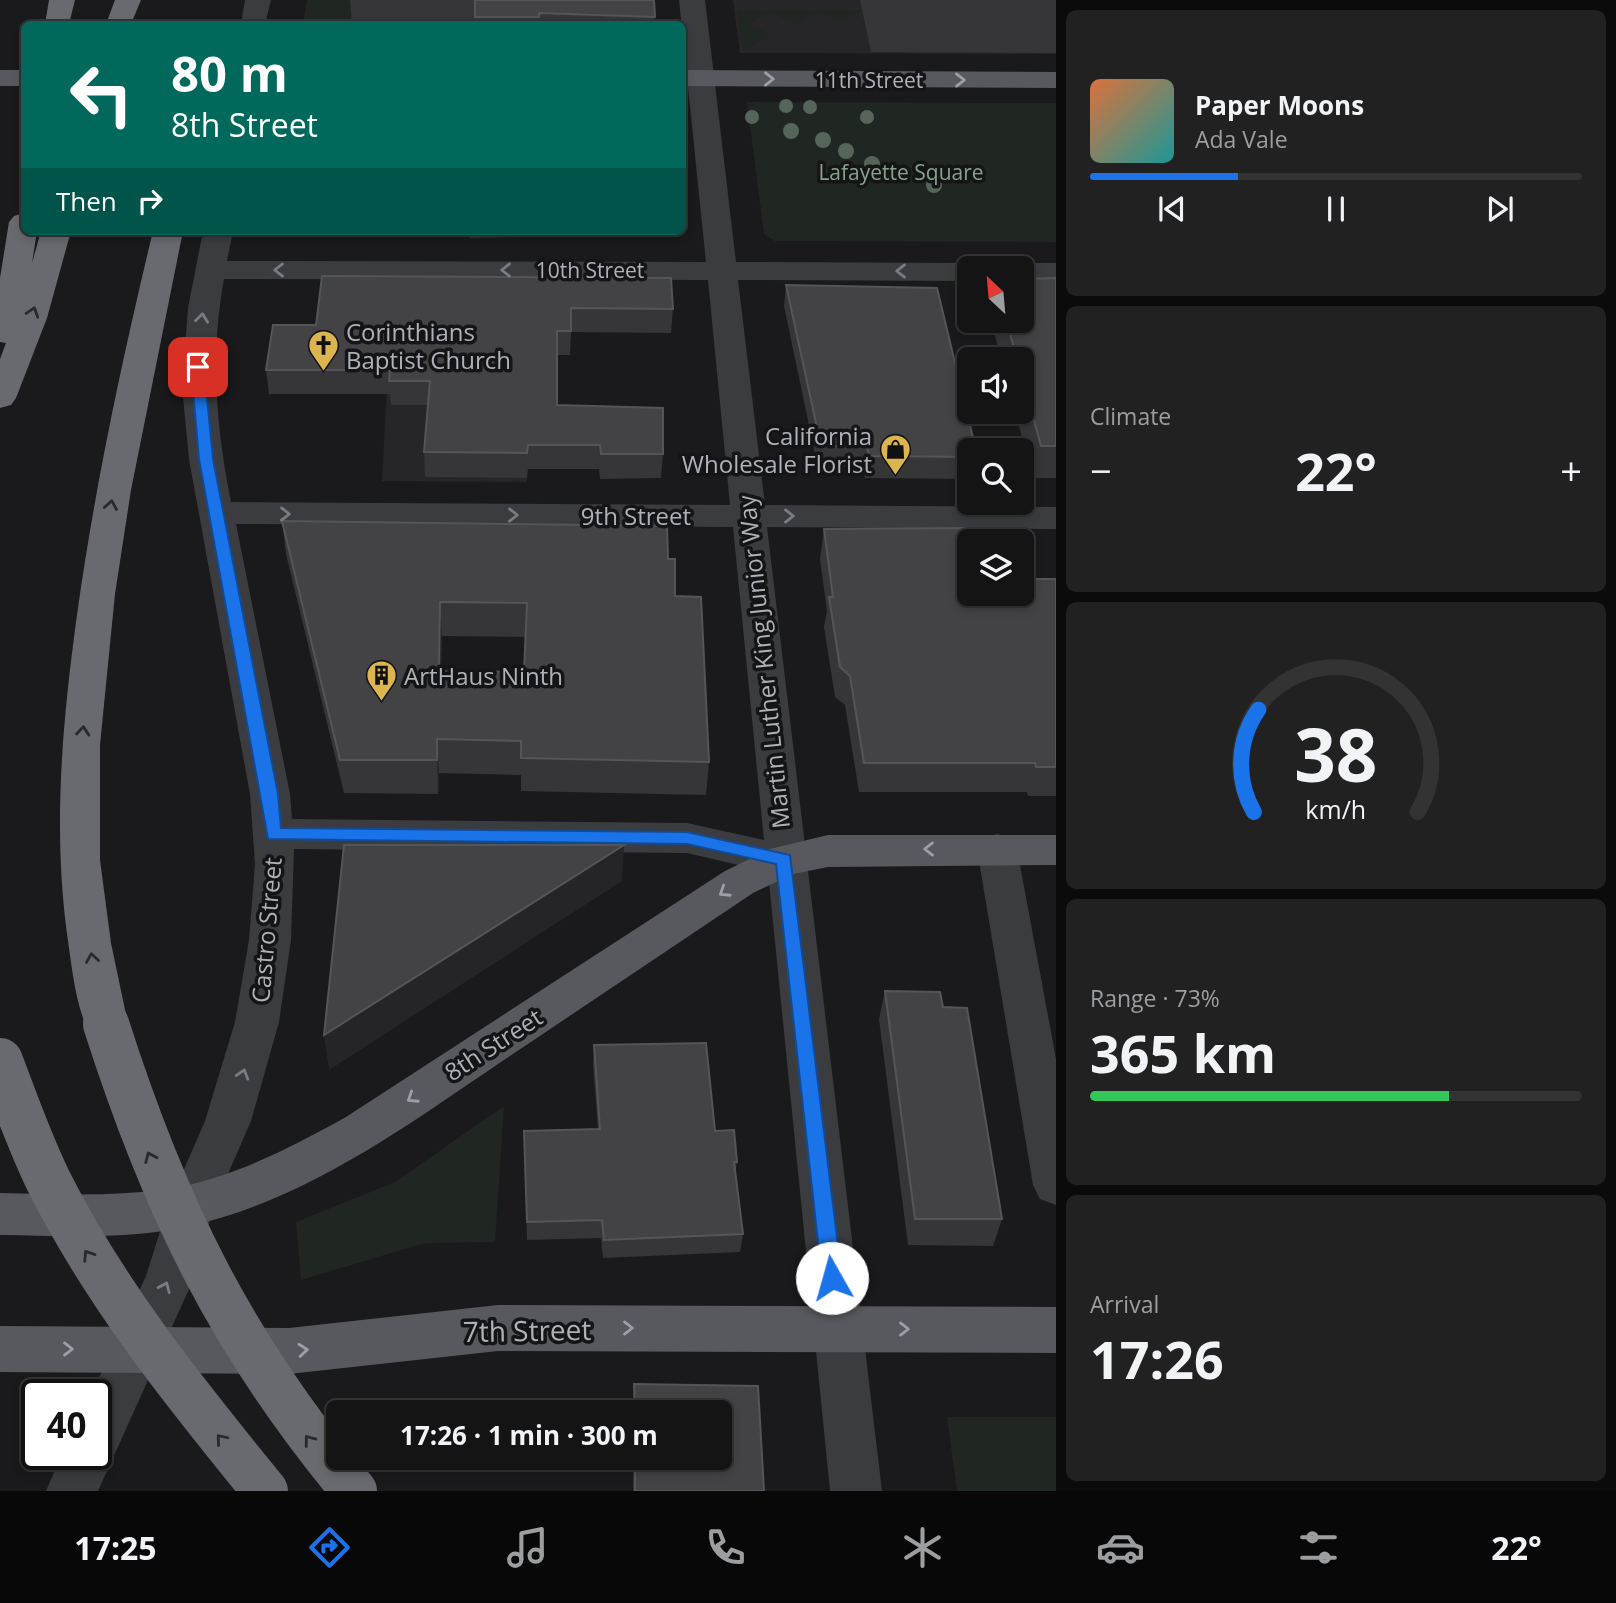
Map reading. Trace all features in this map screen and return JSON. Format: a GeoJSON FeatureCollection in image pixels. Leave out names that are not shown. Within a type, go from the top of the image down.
{"type":"FeatureCollection","features":[{"type":"Feature","properties":{"kind":"highway"},"geometry":{"type":"LineString","coordinates":[[58,21],[62,0]]}},
{"type":"Feature","properties":{"kind":"highway"},"geometry":{"type":"LineString","coordinates":[[120,21],[128,0]]}},
{"type":"Feature","properties":{"kind":"highway"},"geometry":{"type":"LineString","coordinates":[[0,367],[22,235]]}},
{"type":"Feature","properties":{"kind":"highway"},"geometry":{"type":"LineString","coordinates":[[0,398],[32,318],[55,235]]}},
{"type":"Feature","properties":{"kind":"highway"},"geometry":{"type":"LineString","coordinates":[[167,235],[133,385],[110,507],[94,621],[79,769],[82,881],[97,989],[144,1143],[211,1288],[254,1361],[311,1443],[354,1491]]}},
{"type":"Feature","properties":{"kind":"highway"},"geometry":{"type":"LineString","coordinates":[[0,1061],[39,1162],[80,1242],[131,1322],[194,1405],[265,1491]]}},
{"type":"Feature","properties":{"kind":"main road"},"geometry":{"type":"LineString","coordinates":[[0,78],[21,78]]}},
{"type":"Feature","properties":{"kind":"main road","name":"11th Street"},"geometry":{"type":"LineString","coordinates":[[691,78],[1056,80]]}},
{"type":"Feature","properties":{"kind":"main road","name":"8th Street"},"geometry":{"type":"LineString","coordinates":[[191,1206],[251,1187],[287,1172],[362,1131],[719,895],[784,860],[847,849],[1056,850]]}},
{"type":"Feature","properties":{"kind":"main road"},"geometry":{"type":"LineString","coordinates":[[0,1214],[123,1213],[191,1206]]}},
{"type":"Feature","properties":{"kind":"main road","name":"7th Street"},"geometry":{"type":"LineString","coordinates":[[0,1349],[289,1352],[498,1328],[1056,1330]]}},
{"type":"Feature","properties":{"kind":"street"},"geometry":{"type":"LineString","coordinates":[[254,21],[258,0]]}},
{"type":"Feature","properties":{"kind":"street","name":"Martin Luther King Junior Way"},"geometry":{"type":"LineString","coordinates":[[692,0],[691,78],[722,271],[784,860],[856,1491]]}},
{"type":"Feature","properties":{"kind":"street","name":"Castro Street"},"geometry":{"type":"LineString","coordinates":[[112,1404],[170,1278],[191,1206],[228,1121],[257,1023],[270,940],[274,834],[270,794],[217,513],[198,387],[198,349],[217,235]]}},
{"type":"Feature","properties":{"kind":"street","name":"10th Street"},"geometry":{"type":"LineString","coordinates":[[211,270],[957,272]]}},
{"type":"Feature","properties":{"kind":"street"},"geometry":{"type":"LineString","coordinates":[[1034,272],[1056,272]]}},
{"type":"Feature","properties":{"kind":"street","name":"9th Street"},"geometry":{"type":"LineString","coordinates":[[217,513],[1056,518]]}},
{"type":"Feature","properties":{"kind":"street","name":"8th Street"},"geometry":{"type":"LineString","coordinates":[[274,834],[687,838],[784,860]]}},
{"type":"Feature","properties":{"kind":"street"},"geometry":{"type":"LineString","coordinates":[[997,849],[1056,1185]]}},
{"type":"Feature","properties":{"kind":"street"},"geometry":{"type":"LineString","coordinates":[[72,1491],[82,1470]]}},
{"type":"Feature","properties":{"kind":"shaded area"},"geometry":{"type":"Polygon","coordinates":[[[733,0],[1056,0],[1056,54],[740,53],[733,0]]]}},
{"type":"Feature","properties":{"kind":"shaded area"},"geometry":{"type":"Polygon","coordinates":[[[387,386],[529,387],[527,482],[382,481],[387,386]]]}},
{"type":"Feature","properties":{"kind":"green space"},"geometry":{"type":"Polygon","coordinates":[[[307,0],[478,0],[476,21],[304,21],[307,0]]]}},
{"type":"Feature","properties":{"kind":"green space"},"geometry":{"type":"Polygon","coordinates":[[[737,10],[862,10],[841,22],[818,12],[796,24],[769,12],[747,24],[771,35],[743,50],[737,10]]]}},
{"type":"Feature","properties":{"kind":"green space","name":"Lafayette Square"},"geometry":{"type":"Polygon","coordinates":[[[747,102],[1056,103],[1056,242],[775,241],[764,234],[747,102]]]}},
{"type":"Feature","properties":{"kind":"green space"},"geometry":{"type":"Polygon","coordinates":[[[504,1106],[495,1242],[425,1243],[301,1280],[296,1222],[395,1182],[504,1106]]]}},
{"type":"Feature","properties":{"kind":"green space"},"geometry":{"type":"Polygon","coordinates":[[[947,1417],[1056,1417],[1056,1491],[957,1491],[947,1417]]]}},
{"type":"Feature","properties":{"kind":"building"},"geometry":{"type":"Polygon","coordinates":[[[475,0],[654,0],[655,17],[539,13],[539,17],[475,17],[475,0]]]}},
{"type":"Feature","properties":{"kind":"building"},"geometry":{"type":"Polygon","coordinates":[[[322,276],[671,278],[673,309],[571,308],[571,331],[557,331],[557,405],[663,408],[663,454],[601,454],[600,445],[528,445],[527,453],[424,452],[430,381],[389,381],[390,370],[266,370],[273,325],[316,325],[322,276]]]}},
{"type":"Feature","properties":{"kind":"building"},"geometry":{"type":"Polygon","coordinates":[[[1056,278],[1056,446],[1041,446],[1034,421],[1034,347],[1014,347],[1010,333],[1034,333],[1034,279],[1056,278]]]}},
{"type":"Feature","properties":{"kind":"building"},"geometry":{"type":"Polygon","coordinates":[[[786,285],[937,288],[957,371],[957,424],[970,424],[973,438],[957,438],[957,457],[869,456],[867,446],[821,446],[786,285]]]}},
{"type":"Feature","properties":{"kind":"building"},"geometry":{"type":"Polygon","coordinates":[[[282,521],[667,526],[668,559],[675,559],[675,596],[701,597],[709,762],[521,758],[521,741],[437,739],[437,760],[340,760],[282,521]],[[440,602],[439,671],[524,672],[527,603],[440,602]]]}},
{"type":"Feature","properties":{"kind":"building"},"geometry":{"type":"Polygon","coordinates":[[[974,528],[957,529],[957,606],[1034,606],[1034,579],[1056,579],[1056,767],[1036,767],[1035,763],[864,763],[850,676],[840,667],[829,597],[833,597],[824,529],[974,528]]]}},
{"type":"Feature","properties":{"kind":"building"},"geometry":{"type":"Polygon","coordinates":[[[344,845],[624,845],[324,1035],[344,845]]]}},
{"type":"Feature","properties":{"kind":"building"},"geometry":{"type":"Polygon","coordinates":[[[885,991],[940,992],[943,1007],[967,1008],[1002,1219],[915,1219],[885,991]]]}},
{"type":"Feature","properties":{"kind":"building"},"geometry":{"type":"Polygon","coordinates":[[[706,1043],[715,1131],[734,1130],[737,1162],[734,1162],[743,1234],[604,1240],[602,1220],[527,1222],[524,1131],[600,1129],[594,1045],[706,1043]]]}},
{"type":"Feature","properties":{"kind":"building"},"geometry":{"type":"Polygon","coordinates":[[[634,1384],[758,1386],[764,1491],[635,1491],[635,1470],[732,1470],[732,1400],[635,1400],[634,1384]]]}},
{"type":"Feature","properties":{"kind":"place","name":"Corinthians Baptist Church"},"geometry":{"type":"Point","coordinates":[323,372]}},
{"type":"Feature","properties":{"kind":"place","name":"California Wholesale Florist"},"geometry":{"type":"Point","coordinates":[895,476]}},
{"type":"Feature","properties":{"kind":"place","name":"ArtHaus Ninth"},"geometry":{"type":"Point","coordinates":[381,702]}},
{"type":"Feature","properties":{"kind":"route"},"geometry":{"type":"LineString","coordinates":[[198,367],[206,459],[270,794],[274,834],[687,838],[784,860],[832,1278]]}}]}
